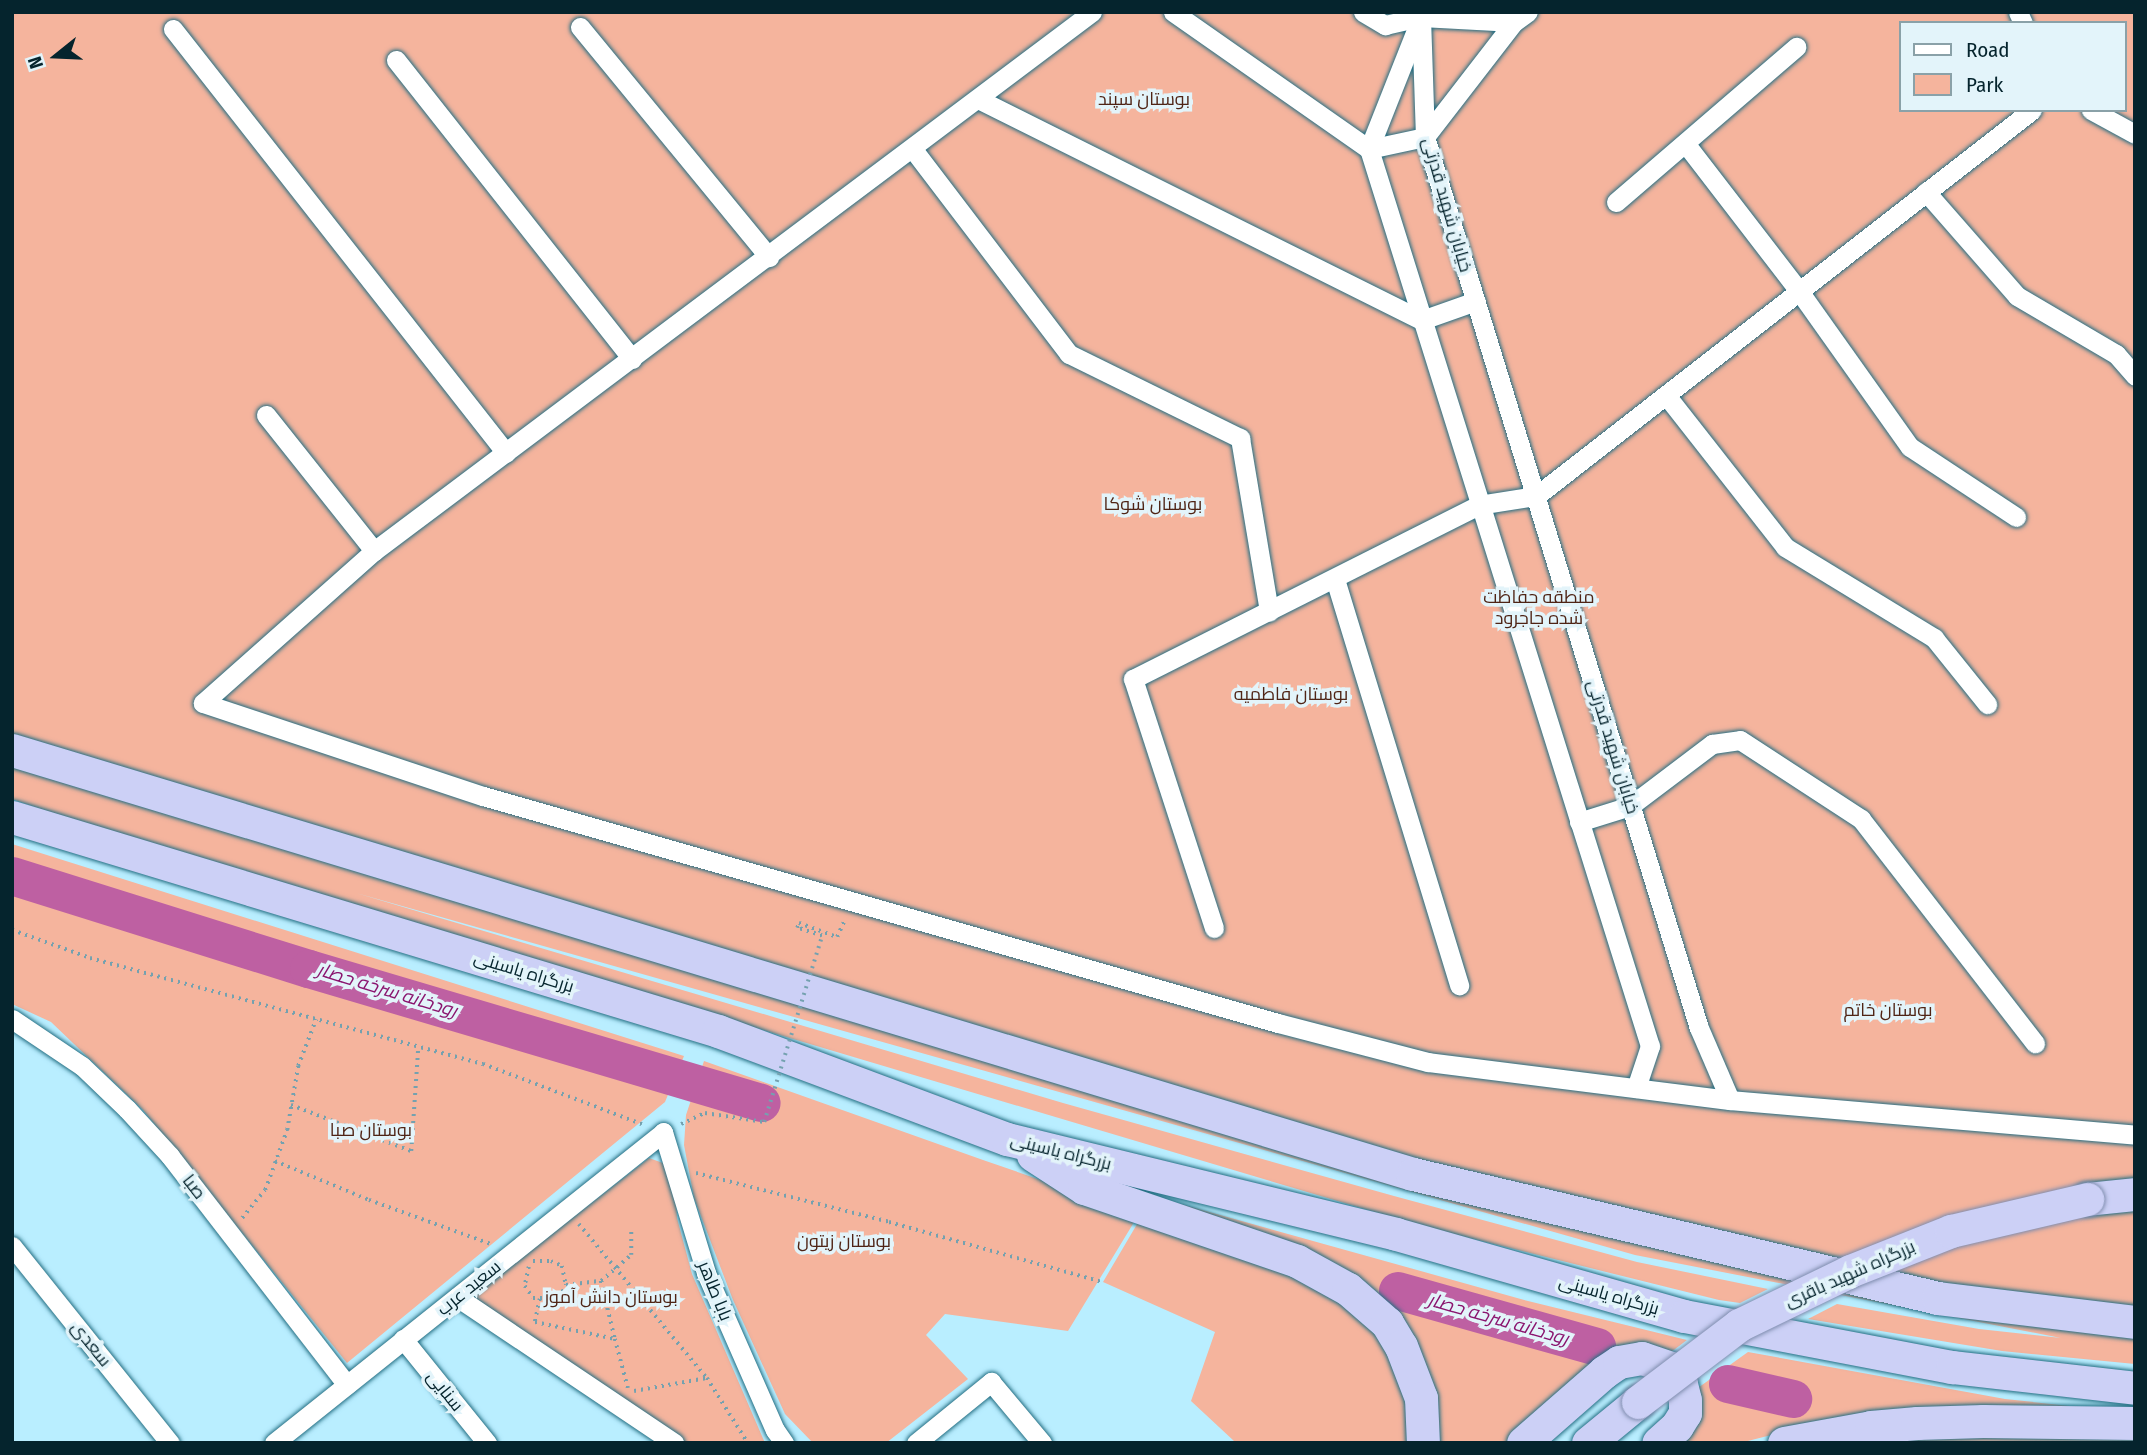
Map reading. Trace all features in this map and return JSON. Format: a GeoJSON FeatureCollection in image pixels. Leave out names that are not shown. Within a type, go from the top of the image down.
{"type":"FeatureCollection","features":[{"type":"Feature","properties":{"kind":"highway"},"geometry":{"type":"LineString","coordinates":[[12,750],[1413,1174],[1938,1298],[2135,1322]]}},
{"type":"Feature","properties":{"kind":"highway","name":"بزرگراه یاسینی"},"geometry":{"type":"LineString","coordinates":[[12,817],[718,1031],[1007,1139],[1395,1234],[1684,1316],[1952,1367],[2135,1388]]}},
{"type":"Feature","properties":{"kind":"highway"},"geometry":{"type":"LineString","coordinates":[[1007,1139],[1084,1188],[1297,1261],[1348,1289],[1387,1323],[1401,1346],[1420,1398],[1423,1443]]}},
{"type":"Feature","properties":{"kind":"highway","name":"بزرگراه شهید باقری"},"geometry":{"type":"LineString","coordinates":[[1588,1443],[1739,1325],[1850,1271],[1951,1231],[2087,1199],[2135,1194]]}},
{"type":"Feature","properties":{"kind":"highway"},"geometry":{"type":"LineString","coordinates":[[1523,1443],[1604,1372],[1619,1362],[1642,1358],[1671,1368],[1681,1384],[1685,1399],[1685,1413],[1677,1426],[1658,1443]]}},
{"type":"Feature","properties":{"kind":"highway"},"geometry":{"type":"LineString","coordinates":[[1784,1443],[1871,1427],[1917,1423],[2135,1423]]}},
{"type":"Feature","properties":{"kind":"street"},"geometry":{"type":"LineString","coordinates":[[1092,12],[374,551],[203,703],[483,796],[1278,1023],[1428,1062],[1730,1100],[2135,1136]]}},
{"type":"Feature","properties":{"kind":"street"},"geometry":{"type":"LineString","coordinates":[[1173,12],[1369,149],[1650,1045],[1636,1088]]}},
{"type":"Feature","properties":{"kind":"street"},"geometry":{"type":"LineString","coordinates":[[1363,12],[1385,25],[1425,15],[1521,17]]}},
{"type":"Feature","properties":{"kind":"street"},"geometry":{"type":"LineString","coordinates":[[1369,149],[1425,15]]}},
{"type":"Feature","properties":{"kind":"street","name":"خیابان شهید قدرتی"},"geometry":{"type":"LineString","coordinates":[[1425,15],[1425,137],[1699,1028],[1730,1100]]}},
{"type":"Feature","properties":{"kind":"street"},"geometry":{"type":"LineString","coordinates":[[1369,149],[1425,137],[1521,17]]}},
{"type":"Feature","properties":{"kind":"street"},"geometry":{"type":"LineString","coordinates":[[580,27],[769,257]]}},
{"type":"Feature","properties":{"kind":"street"},"geometry":{"type":"LineString","coordinates":[[173,29],[506,453]]}},
{"type":"Feature","properties":{"kind":"street"},"geometry":{"type":"LineString","coordinates":[[1616,202],[1796,47]]}},
{"type":"Feature","properties":{"kind":"street"},"geometry":{"type":"LineString","coordinates":[[396,60],[632,359]]}},
{"type":"Feature","properties":{"kind":"street"},"geometry":{"type":"LineString","coordinates":[[978,99],[1422,320],[1476,301]]}},
{"type":"Feature","properties":{"kind":"street"},"geometry":{"type":"LineString","coordinates":[[1214,928],[1133,678],[1479,505],[1536,496],[2029,112]]}},
{"type":"Feature","properties":{"kind":"street"},"geometry":{"type":"LineString","coordinates":[[2095,112],[2135,134]]}},
{"type":"Feature","properties":{"kind":"street"},"geometry":{"type":"LineString","coordinates":[[1685,143],[1799,291],[1910,447],[2016,517]]}},
{"type":"Feature","properties":{"kind":"street"},"geometry":{"type":"LineString","coordinates":[[912,148],[1069,354],[1240,438],[1269,612]]}},
{"type":"Feature","properties":{"kind":"street"},"geometry":{"type":"LineString","coordinates":[[1926,192],[2017,296],[2116,354],[2135,376]]}},
{"type":"Feature","properties":{"kind":"street"},"geometry":{"type":"LineString","coordinates":[[1666,395],[1785,547],[1934,638],[1987,704]]}},
{"type":"Feature","properties":{"kind":"street"},"geometry":{"type":"LineString","coordinates":[[266,415],[374,551]]}},
{"type":"Feature","properties":{"kind":"street"},"geometry":{"type":"LineString","coordinates":[[1335,579],[1459,985]]}},
{"type":"Feature","properties":{"kind":"street"},"geometry":{"type":"LineString","coordinates":[[1579,822],[1630,806],[1712,744],[1740,740],[1861,819],[2035,1043]]}},
{"type":"Feature","properties":{"kind":"street","name":"صبا"},"geometry":{"type":"LineString","coordinates":[[12,1019],[82,1066],[127,1109],[170,1156],[346,1385]]}},
{"type":"Feature","properties":{"kind":"street","name":"بابا طاهر"},"geometry":{"type":"LineString","coordinates":[[663,1132],[706,1273],[775,1430],[784,1443]]}},
{"type":"Feature","properties":{"kind":"street","name":"سعید عرب"},"geometry":{"type":"LineString","coordinates":[[274,1443],[663,1132]]}},
{"type":"Feature","properties":{"kind":"street","name":"سعدی"},"geometry":{"type":"LineString","coordinates":[[12,1246],[170,1443]]}},
{"type":"Feature","properties":{"kind":"street"},"geometry":{"type":"LineString","coordinates":[[457,1297],[674,1443]]}},
{"type":"Feature","properties":{"kind":"street","name":"سنایی"},"geometry":{"type":"LineString","coordinates":[[403,1339],[487,1443]]}},
{"type":"Feature","properties":{"kind":"street"},"geometry":{"type":"LineString","coordinates":[[916,1443],[991,1382],[1042,1443]]}},
{"type":"Feature","properties":{"kind":"path"},"geometry":{"type":"LineString","coordinates":[[12,930],[90,958],[483,1064],[663,1132],[705,1113],[764,1122],[822,936],[797,928],[799,923],[837,937]]}},
{"type":"Feature","properties":{"kind":"path"},"geometry":{"type":"LineString","coordinates":[[230,1233],[265,1190],[291,1105],[298,1066],[316,1019]]}},
{"type":"Feature","properties":{"kind":"path"},"geometry":{"type":"LineString","coordinates":[[291,1105],[411,1151],[418,1047]]}},
{"type":"Feature","properties":{"kind":"path"},"geometry":{"type":"LineString","coordinates":[[275,1161],[369,1200],[512,1253]]}},
{"type":"Feature","properties":{"kind":"path"},"geometry":{"type":"LineString","coordinates":[[674,1167],[889,1222],[1103,1282]]}},
{"type":"Feature","properties":{"kind":"path"},"geometry":{"type":"LineString","coordinates":[[567,1209],[615,1270],[708,1378],[748,1443]]}},
{"type":"Feature","properties":{"kind":"path"},"geometry":{"type":"LineString","coordinates":[[566,1285],[601,1282],[631,1255],[631,1231]]}},
{"type":"Feature","properties":{"kind":"path"},"geometry":{"type":"LineString","coordinates":[[533,1261],[551,1261],[562,1266],[566,1285],[559,1298],[533,1298],[525,1286],[526,1270],[533,1261]]}},
{"type":"Feature","properties":{"kind":"path"},"geometry":{"type":"LineString","coordinates":[[601,1282],[629,1391],[708,1378]]}},
{"type":"Feature","properties":{"kind":"path"},"geometry":{"type":"LineString","coordinates":[[540,1299],[536,1322],[615,1339]]}},
{"type":"Feature","properties":{"kind":"green space","name":"منطقه حفاظت شده جاجرود"},"geometry":{"type":"Polygon","coordinates":[[[12,12],[2135,12],[2135,1364],[2002,1351],[1808,1319],[1837,1304],[1979,1329],[2061,1338],[1635,1255],[356,893],[1063,1103],[1394,1196],[1637,1262],[1768,1289],[1740,1303],[1719,1300],[1425,1227],[158,850],[12,799],[12,12]]]}},
{"type":"Feature","properties":{"kind":"green space","name":"بوستان صبا"},"geometry":{"type":"Polygon","coordinates":[[[12,844],[684,1056],[665,1102],[347,1363],[143,1110],[51,1022],[12,1004],[12,844]]]}},
{"type":"Feature","properties":{"kind":"green space","name":"بوستان زیتون"},"geometry":{"type":"Polygon","coordinates":[[[704,1061],[1139,1214],[1068,1331],[945,1314],[926,1335],[968,1379],[886,1443],[813,1443],[785,1414],[733,1300],[694,1198],[684,1145],[686,1115],[704,1061]]]}},
{"type":"Feature","properties":{"kind":"green space","name":"بوستان دانش آموز"},"geometry":{"type":"Polygon","coordinates":[[[649,1158],[674,1167],[677,1218],[692,1274],[765,1443],[679,1443],[469,1299],[649,1158]]]}},
{"type":"Feature","properties":{"kind":"green space"},"geometry":{"type":"Polygon","coordinates":[[[1088,1178],[1528,1301],[1687,1340],[1662,1359],[1648,1352],[1511,1443],[1433,1443],[1387,1313],[1088,1178]]]}},
{"type":"Feature","properties":{"kind":"green space"},"geometry":{"type":"Polygon","coordinates":[[[1143,1214],[1328,1287],[1396,1348],[1418,1443],[1234,1441],[1191,1401],[1215,1332],[1103,1282],[1143,1214]]]}},
{"type":"Feature","properties":{"kind":"green space"},"geometry":{"type":"Polygon","coordinates":[[[1748,1352],[2005,1399],[2135,1413],[1783,1432],[1740,1443],[1671,1443],[1695,1390],[1748,1352]]]}},
{"type":"Feature","properties":{"kind":"green space"},"geometry":{"type":"Polygon","coordinates":[[[2135,1435],[2135,1443],[1845,1443],[1866,1439],[2135,1435]]]}},
{"type":"Feature","properties":{"kind":"waterway","name":"رودخانه سرخه حصار"},"geometry":{"type":"LineString","coordinates":[[12,876],[309,969],[762,1103]]}},
{"type":"Feature","properties":{"kind":"waterway","name":"رودخانه سرخه حصار"},"geometry":{"type":"LineString","coordinates":[[1398,1291],[1597,1347]]}},
{"type":"Feature","properties":{"kind":"waterway","name":"رودخانه سرخه حصار"},"geometry":{"type":"LineString","coordinates":[[1728,1384],[1793,1399]]}},
{"type":"Feature","properties":{"kind":"park label","name":"بوستان سپند"},"geometry":{"type":"Point","coordinates":[1144,99]}},
{"type":"Feature","properties":{"kind":"park label","name":"بوستان شوکا"},"geometry":{"type":"Point","coordinates":[1153,504]}},
{"type":"Feature","properties":{"kind":"park label","name":"بوستان فاطمیه"},"geometry":{"type":"Point","coordinates":[1291,694]}},
{"type":"Feature","properties":{"kind":"park label","name":"بوستان خاتم"},"geometry":{"type":"Point","coordinates":[1888,1010]}}]}
